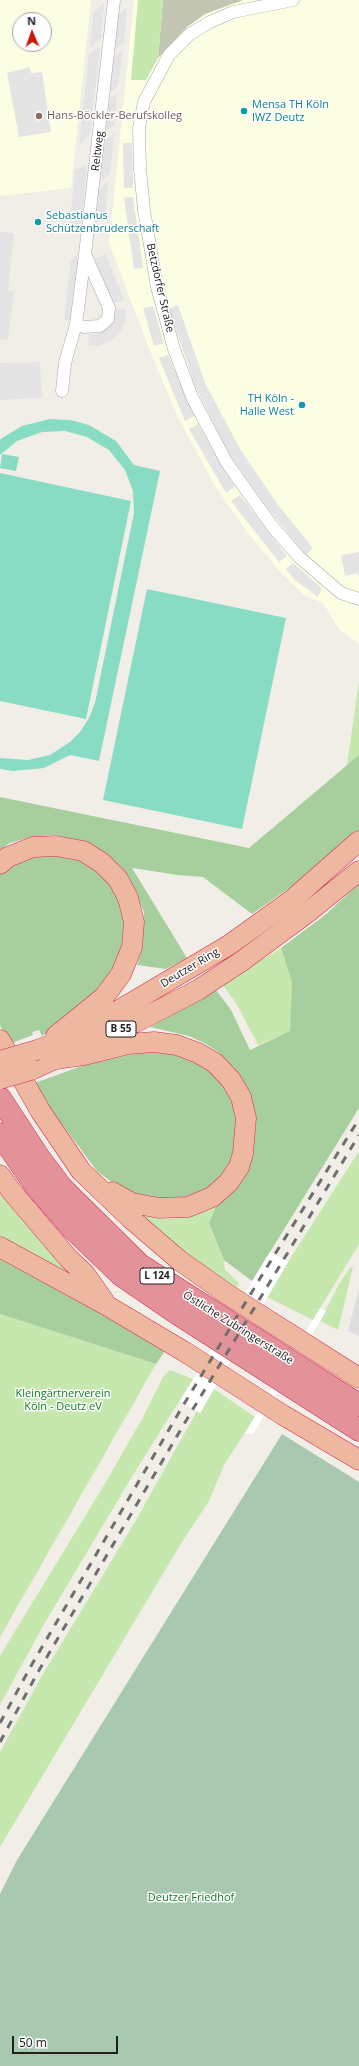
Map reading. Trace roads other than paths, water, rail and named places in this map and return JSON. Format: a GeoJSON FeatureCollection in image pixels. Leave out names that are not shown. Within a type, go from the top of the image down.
{"type":"FeatureCollection","features":[{"type":"Feature","properties":{"kind":"highway","name":"Deutzer Ring"},"geometry":{"type":"LineString","coordinates":[[0,1061],[45,1058],[75,1036],[218,951],[293,899],[359,841]]}},
{"type":"Feature","properties":{"kind":"highway"},"geometry":{"type":"LineString","coordinates":[[0,864],[8,857],[33,847],[56,846],[83,851],[102,863],[118,879],[128,898],[134,922],[132,947],[122,974],[104,997],[45,1058]]}},
{"type":"Feature","properties":{"kind":"highway","name":"Deutzer Ring"},"geometry":{"type":"LineString","coordinates":[[0,1079],[45,1058],[134,1023],[198,990],[307,913],[359,871]]}},
{"type":"Feature","properties":{"kind":"highway"},"geometry":{"type":"LineString","coordinates":[[0,1040],[41,1112],[81,1171],[130,1218],[179,1260],[227,1294],[359,1378]]}},
{"type":"Feature","properties":{"kind":"highway"},"geometry":{"type":"LineString","coordinates":[[45,1058],[84,1055],[128,1044],[154,1042],[176,1045],[198,1053],[215,1063],[231,1080],[241,1097],[246,1118],[243,1153],[238,1167],[228,1183],[212,1197],[188,1207],[159,1208],[132,1203],[108,1190],[81,1171]]}},
{"type":"Feature","properties":{"kind":"highway","name":"Östliche Zubringerstraße"},"geometry":{"type":"LineString","coordinates":[[0,1098],[40,1159],[62,1188],[140,1265],[359,1405]]}},
{"type":"Feature","properties":{"kind":"highway","name":"Östliche Zubringerstraße"},"geometry":{"type":"LineString","coordinates":[[0,1134],[35,1185],[72,1228],[121,1275],[175,1312],[359,1430]]}},
{"type":"Feature","properties":{"kind":"highway"},"geometry":{"type":"LineString","coordinates":[[0,1174],[17,1198],[68,1258],[85,1274],[106,1305]]}},
{"type":"Feature","properties":{"kind":"highway"},"geometry":{"type":"LineString","coordinates":[[0,1247],[106,1305],[185,1352],[283,1415],[359,1460]]}},
{"type":"Feature","properties":{"kind":"street","name":"Reitweg"},"geometry":{"type":"LineString","coordinates":[[62,391],[65,363],[76,324],[114,0]]}},
{"type":"Feature","properties":{"kind":"street","name":"Betzdorfer Straße"},"geometry":{"type":"LineString","coordinates":[[293,0],[232,12],[210,22],[190,34],[169,55],[144,102],[139,128],[140,169],[144,210],[157,287],[174,349],[192,397],[227,463],[272,526],[299,558],[341,593],[359,599]]}},
{"type":"Feature","properties":{"kind":"street"},"geometry":{"type":"LineString","coordinates":[[76,324],[84,327],[100,326],[108,319],[109,308],[85,254]]}},
{"type":"Feature","properties":{"kind":"railway"},"geometry":{"type":"LineString","coordinates":[[0,1723],[31,1666],[181,1409],[359,1119]]}},
{"type":"Feature","properties":{"kind":"railway"},"geometry":{"type":"LineString","coordinates":[[0,1742],[38,1672],[190,1414],[359,1135]]}},
{"type":"Feature","properties":{"kind":"place","name":"Mensa TH Köln IWZ Deutz"},"geometry":{"type":"Point","coordinates":[244,111]}},
{"type":"Feature","properties":{"kind":"place","name":"Hans-Böckler-Berufskolleg"},"geometry":{"type":"Point","coordinates":[39,116]}},
{"type":"Feature","properties":{"kind":"place","name":"Sebastianus Schützenbruderschaft"},"geometry":{"type":"Point","coordinates":[38,222]}},
{"type":"Feature","properties":{"kind":"place","name":"TH Köln - Halle West"},"geometry":{"type":"Point","coordinates":[302,405]}},
{"type":"Feature","properties":{"kind":"park label","name":"Kleingärtnerverein Köln - Deutz eV"},"geometry":{"type":"Point","coordinates":[63,1400]}},
{"type":"Feature","properties":{"kind":"park label","name":"Deutzer Friedhof"},"geometry":{"type":"Point","coordinates":[191,1898]}}]}
